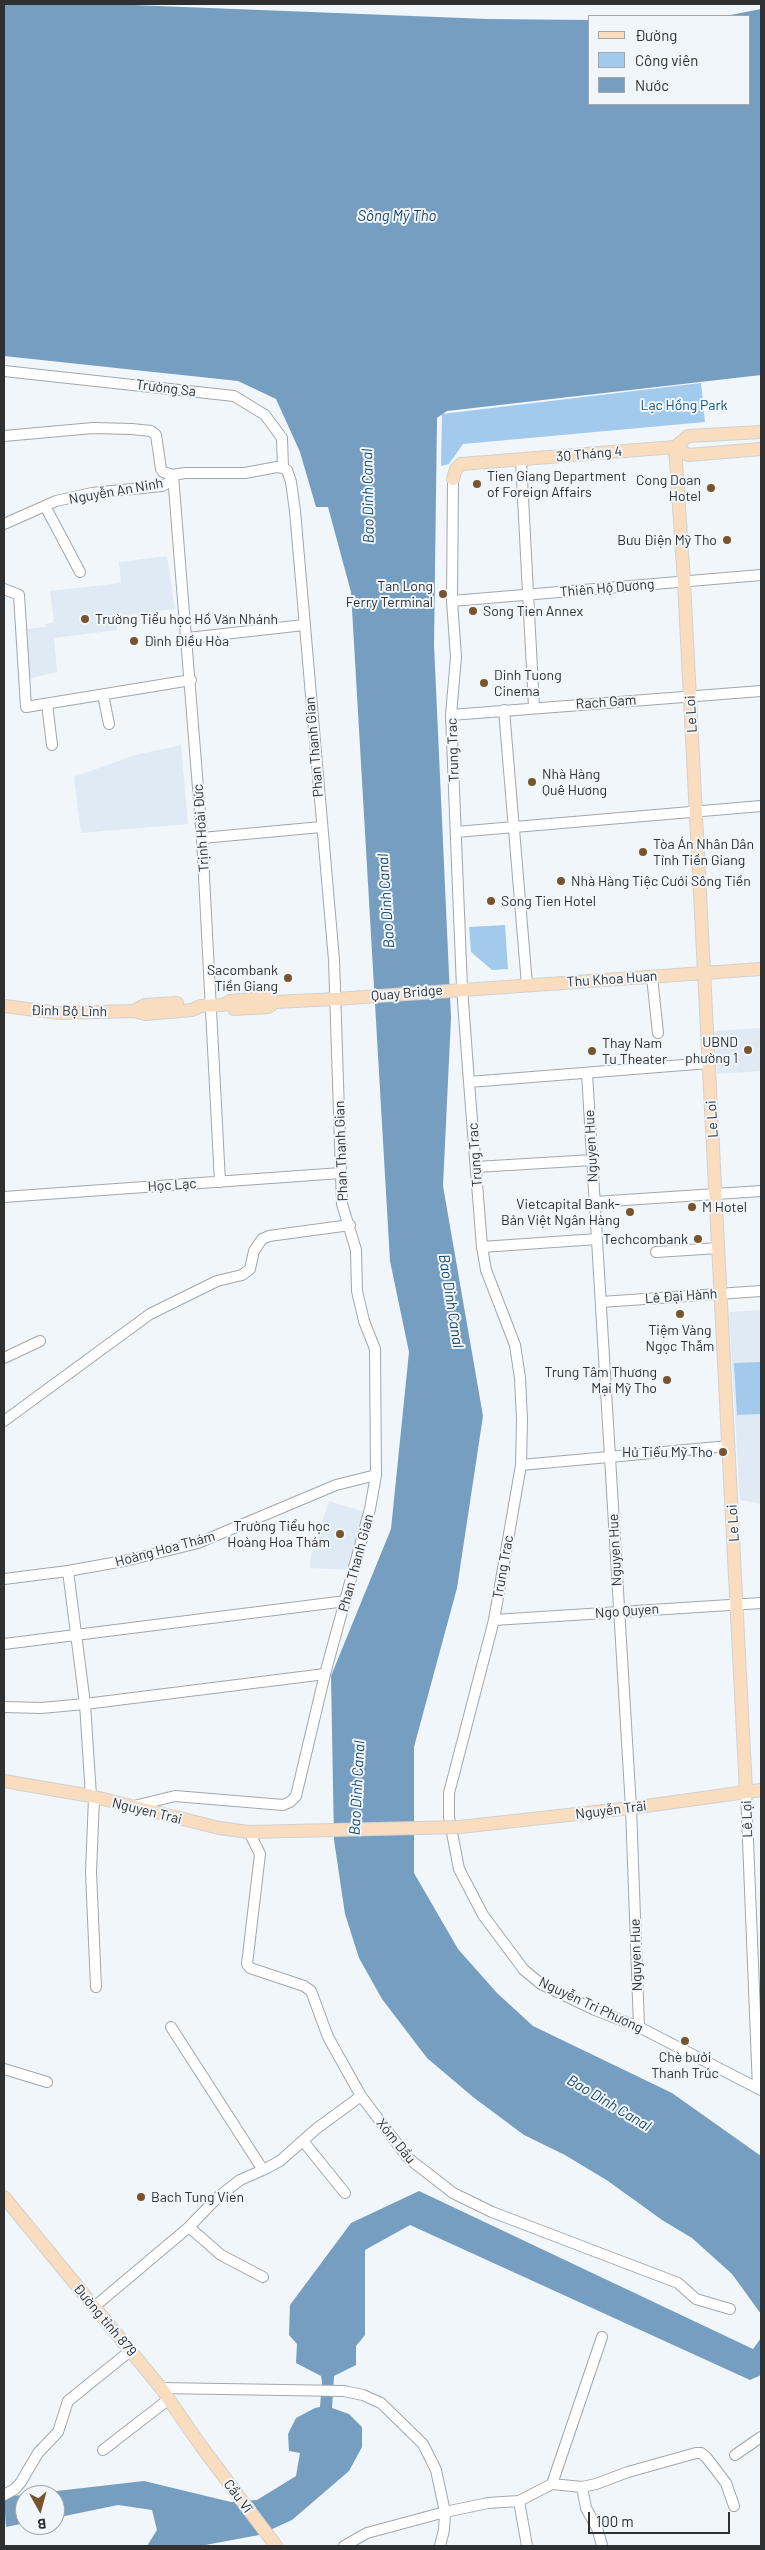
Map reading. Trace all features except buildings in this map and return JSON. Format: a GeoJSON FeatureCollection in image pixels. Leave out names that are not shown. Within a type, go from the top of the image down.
{"type":"FeatureCollection","features":[{"type":"Feature","properties":{"kind":"main road","name":"30 Tháng 4"},"geometry":{"type":"LineString","coordinates":[[453,479],[456,469],[461,464],[675,446],[688,436],[761,432]]}},
{"type":"Feature","properties":{"kind":"main road","name":"30 Tháng 4"},"geometry":{"type":"LineString","coordinates":[[675,446],[688,455],[761,449]]}},
{"type":"Feature","properties":{"kind":"main road","name":"Le Loi"},"geometry":{"type":"LineString","coordinates":[[675,446],[684,582],[738,1604],[746,1791]]}},
{"type":"Feature","properties":{"kind":"main road","name":"Thu Khoa Huan"},"geometry":{"type":"LineString","coordinates":[[458,988],[761,969]]}},
{"type":"Feature","properties":{"kind":"main road","name":"Quay Bridge"},"geometry":{"type":"LineString","coordinates":[[352,997],[458,988]]}},
{"type":"Feature","properties":{"kind":"main road","name":"Đinh Bộ Lĩnh"},"geometry":{"type":"LineString","coordinates":[[4,1006],[60,1013],[134,1011],[145,1005],[191,1002],[212,1005],[230,1001],[267,998],[275,1002],[352,997]]}},
{"type":"Feature","properties":{"kind":"main road","name":"Nguyen Trai"},"geometry":{"type":"LineString","coordinates":[[4,1781],[93,1797],[194,1823],[249,1832],[291,1831]]}},
{"type":"Feature","properties":{"kind":"main road","name":"Nguyễn Trãi"},"geometry":{"type":"LineString","coordinates":[[291,1831],[460,1827],[631,1808],[761,1790]]}},
{"type":"Feature","properties":{"kind":"main road","name":"Đường tỉnh 879"},"geometry":{"type":"LineString","coordinates":[[4,2197],[161,2388],[201,2446]]}},
{"type":"Feature","properties":{"kind":"main road","name":"Cầu Vĩ"},"geometry":{"type":"LineString","coordinates":[[201,2446],[276,2546]]}},
{"type":"Feature","properties":{"kind":"street","name":"Trường Sa"},"geometry":{"type":"LineString","coordinates":[[4,371],[234,396],[265,415],[282,438],[284,468]]}},
{"type":"Feature","properties":{"kind":"street"},"geometry":{"type":"LineString","coordinates":[[4,436],[93,428],[151,431],[158,441],[158,459],[161,469],[173,478],[185,473],[245,473],[277,467],[284,468]]}},
{"type":"Feature","properties":{"kind":"street"},"geometry":{"type":"LineString","coordinates":[[522,460],[527,595],[534,707]]}},
{"type":"Feature","properties":{"kind":"street","name":"Phan Thanh Gian"},"geometry":{"type":"LineString","coordinates":[[132,1807],[174,1796],[275,1806],[290,1802],[296,1796],[325,1674],[370,1509],[376,1475],[375,1349],[364,1321],[357,1291],[356,1250],[350,1225],[345,1217],[342,1204],[336,998],[295,511],[291,482],[287,470],[284,468]]}},
{"type":"Feature","properties":{"kind":"street","name":"Nguyễn An Ninh"},"geometry":{"type":"LineString","coordinates":[[4,524],[45,506],[92,493],[162,486],[173,478]]}},
{"type":"Feature","properties":{"kind":"street","name":"Trịnh Hoài Đức"},"geometry":{"type":"LineString","coordinates":[[173,478],[188,638],[202,838],[220,1182]]}},
{"type":"Feature","properties":{"kind":"street","name":"Trung Trac"},"geometry":{"type":"LineString","coordinates":[[449,1817],[449,1793],[494,1620],[521,1465],[521,1395],[515,1345],[486,1270],[482,1247],[469,1082],[458,988],[456,832],[451,715],[456,657],[452,601],[453,479]]}},
{"type":"Feature","properties":{"kind":"street"},"geometry":{"type":"LineString","coordinates":[[45,506],[80,572]]}},
{"type":"Feature","properties":{"kind":"street","name":"Thiên Hộ Dương"},"geometry":{"type":"LineString","coordinates":[[452,601],[761,575]]}},
{"type":"Feature","properties":{"kind":"street"},"geometry":{"type":"LineString","coordinates":[[4,588],[19,595],[26,707],[191,680]]}},
{"type":"Feature","properties":{"kind":"street"},"geometry":{"type":"LineString","coordinates":[[188,638],[304,625]]}},
{"type":"Feature","properties":{"kind":"street","name":"Rach Gam"},"geometry":{"type":"LineString","coordinates":[[451,715],[534,707],[761,691]]}},
{"type":"Feature","properties":{"kind":"street"},"geometry":{"type":"LineString","coordinates":[[103,695],[109,724]]}},
{"type":"Feature","properties":{"kind":"street"},"geometry":{"type":"LineString","coordinates":[[47,704],[52,745]]}},
{"type":"Feature","properties":{"kind":"street"},"geometry":{"type":"LineString","coordinates":[[504,710],[527,984]]}},
{"type":"Feature","properties":{"kind":"street"},"geometry":{"type":"LineString","coordinates":[[456,832],[761,806]]}},
{"type":"Feature","properties":{"kind":"street"},"geometry":{"type":"LineString","coordinates":[[202,838],[321,827]]}},
{"type":"Feature","properties":{"kind":"street"},"geometry":{"type":"LineString","coordinates":[[652,977],[658,1032]]}},
{"type":"Feature","properties":{"kind":"street"},"geometry":{"type":"LineString","coordinates":[[469,1082],[709,1063]]}},
{"type":"Feature","properties":{"kind":"street","name":"Nguyen Hue"},"geometry":{"type":"LineString","coordinates":[[587,1073],[631,1808],[639,2027]]}},
{"type":"Feature","properties":{"kind":"street"},"geometry":{"type":"LineString","coordinates":[[476,1167],[592,1160]]}},
{"type":"Feature","properties":{"kind":"street","name":"Học Lạc"},"geometry":{"type":"LineString","coordinates":[[4,1197],[341,1173]]}},
{"type":"Feature","properties":{"kind":"street"},"geometry":{"type":"LineString","coordinates":[[595,1202],[761,1191]]}},
{"type":"Feature","properties":{"kind":"street"},"geometry":{"type":"LineString","coordinates":[[4,1421],[150,1314],[217,1281],[242,1275],[250,1269],[254,1251],[262,1239],[268,1236],[350,1225]]}},
{"type":"Feature","properties":{"kind":"street"},"geometry":{"type":"LineString","coordinates":[[482,1247],[597,1239]]}},
{"type":"Feature","properties":{"kind":"street"},"geometry":{"type":"LineString","coordinates":[[656,1252],[718,1248]]}},
{"type":"Feature","properties":{"kind":"street","name":"Lê Đại Hành"},"geometry":{"type":"LineString","coordinates":[[601,1302],[761,1291]]}},
{"type":"Feature","properties":{"kind":"street"},"geometry":{"type":"LineString","coordinates":[[4,1358],[40,1340]]}},
{"type":"Feature","properties":{"kind":"street"},"geometry":{"type":"LineString","coordinates":[[521,1465],[729,1446]]}},
{"type":"Feature","properties":{"kind":"street","name":"Hoàng Hoa Thám"},"geometry":{"type":"LineString","coordinates":[[4,1579],[68,1571],[129,1560],[198,1543],[336,1485],[376,1475]]}},
{"type":"Feature","properties":{"kind":"street"},"geometry":{"type":"LineString","coordinates":[[68,1571],[85,1704],[93,1797],[91,1872],[96,1987]]}},
{"type":"Feature","properties":{"kind":"street"},"geometry":{"type":"LineString","coordinates":[[4,1644],[346,1600]]}},
{"type":"Feature","properties":{"kind":"street","name":"Ngo Quyen"},"geometry":{"type":"LineString","coordinates":[[494,1620],[761,1603]]}},
{"type":"Feature","properties":{"kind":"street"},"geometry":{"type":"LineString","coordinates":[[4,1707],[41,1708],[85,1704],[325,1674]]}},
{"type":"Feature","properties":{"kind":"street","name":"Lê Lợi"},"geometry":{"type":"LineString","coordinates":[[746,1791],[757,1976],[759,2089]]}},
{"type":"Feature","properties":{"kind":"street","name":"Nguyễn Tri Phương"},"geometry":{"type":"LineString","coordinates":[[449,1817],[459,1869],[483,1915],[524,1970],[540,1984],[595,2010],[639,2027],[759,2089]]}},
{"type":"Feature","properties":{"kind":"street","name":"Xóm Dầu"},"geometry":{"type":"LineString","coordinates":[[249,1832],[260,1854],[247,1964],[250,1968],[304,1986],[311,1991],[328,2037],[361,2096],[408,2158],[453,2193],[492,2212],[563,2241],[678,2283],[696,2299],[730,2309]]}},
{"type":"Feature","properties":{"kind":"street"},"geometry":{"type":"LineString","coordinates":[[171,2027],[263,2170]]}},
{"type":"Feature","properties":{"kind":"street"},"geometry":{"type":"LineString","coordinates":[[4,2069],[47,2082]]}},
{"type":"Feature","properties":{"kind":"street"},"geometry":{"type":"LineString","coordinates":[[94,2307],[189,2227],[217,2198],[240,2180],[280,2161],[361,2096]]}},
{"type":"Feature","properties":{"kind":"street"},"geometry":{"type":"LineString","coordinates":[[303,2141],[346,2194]]}},
{"type":"Feature","properties":{"kind":"street"},"geometry":{"type":"LineString","coordinates":[[189,2227],[222,2255],[262,2278]]}},
{"type":"Feature","properties":{"kind":"street"},"geometry":{"type":"LineString","coordinates":[[552,2484],[602,2337]]}},
{"type":"Feature","properties":{"kind":"street"},"geometry":{"type":"LineString","coordinates":[[4,2495],[21,2482],[38,2453],[58,2432],[68,2402],[130,2351]]}},
{"type":"Feature","properties":{"kind":"street"},"geometry":{"type":"LineString","coordinates":[[161,2388],[344,2391],[363,2395],[381,2403],[423,2444],[436,2470],[444,2512],[444,2530],[440,2546]]}},
{"type":"Feature","properties":{"kind":"street"},"geometry":{"type":"LineString","coordinates":[[103,2450],[169,2399]]}},
{"type":"Feature","properties":{"kind":"street"},"geometry":{"type":"LineString","coordinates":[[735,2455],[761,2437]]}},
{"type":"Feature","properties":{"kind":"street"},"geometry":{"type":"LineString","coordinates":[[344,2546],[367,2533],[444,2512],[488,2503],[519,2501],[552,2484],[582,2487],[676,2458],[702,2453],[726,2483],[734,2506]]}},
{"type":"Feature","properties":{"kind":"street"},"geometry":{"type":"LineString","coordinates":[[582,2487],[586,2508],[597,2528],[602,2545]]}},
{"type":"Feature","properties":{"kind":"street"},"geometry":{"type":"LineString","coordinates":[[519,2501],[527,2546]]}},
{"type":"Feature","properties":{"kind":"shaded area","name":"Trường Tiểu học Hồ Văn Nhánh"},"geometry":{"type":"Polygon","coordinates":[[[167,556],[175,609],[116,616],[117,630],[54,638],[57,672],[20,681],[15,630],[46,627],[45,624],[54,622],[50,591],[121,583],[119,562],[167,556]]]}},
{"type":"Feature","properties":{"kind":"shaded area"},"geometry":{"type":"Polygon","coordinates":[[[181,745],[188,824],[81,833],[74,777],[135,755],[181,745]]]}},
{"type":"Feature","properties":{"kind":"shaded area"},"geometry":{"type":"Polygon","coordinates":[[[761,1028],[761,1071],[717,1074],[715,1031],[761,1028]]]}},
{"type":"Feature","properties":{"kind":"shaded area"},"geometry":{"type":"Polygon","coordinates":[[[761,1310],[761,1504],[740,1500],[729,1312],[761,1310]]]}},
{"type":"Feature","properties":{"kind":"shaded area","name":"Trường Tiểu học Hoàng Hoa Thám"},"geometry":{"type":"Polygon","coordinates":[[[329,1501],[368,1513],[350,1570],[310,1568],[311,1555],[329,1501]]]}},
{"type":"Feature","properties":{"kind":"green space","name":"Lạc Hồng Park"},"geometry":{"type":"Polygon","coordinates":[[[701,383],[705,422],[463,444],[449,464],[441,466],[442,414],[701,383]]]}},
{"type":"Feature","properties":{"kind":"green space"},"geometry":{"type":"Polygon","coordinates":[[[505,925],[508,969],[492,970],[471,952],[469,927],[505,925]]]}},
{"type":"Feature","properties":{"kind":"green space"},"geometry":{"type":"Polygon","coordinates":[[[761,1362],[761,1414],[737,1415],[734,1363],[761,1362]]]}},
{"type":"Feature","properties":{"kind":"water","name":"Sông Mỹ Tho"},"geometry":{"type":"Polygon","coordinates":[[[4,4],[108,4],[488,19],[588,20],[588,105],[750,105],[750,15],[730,15],[761,9],[761,375],[447,411],[437,418],[434,645],[451,1018],[443,1186],[483,1416],[457,1588],[414,1747],[414,1873],[458,1949],[497,1993],[533,2026],[672,2093],[761,2156],[761,2314],[732,2274],[692,2238],[662,2220],[608,2181],[565,2155],[524,2135],[473,2097],[427,2058],[382,1999],[359,1958],[345,1914],[334,1840],[331,1676],[391,1529],[409,1352],[390,1261],[351,592],[328,507],[316,507],[300,452],[276,399],[238,381],[4,356],[4,4]]]}},
{"type":"Feature","properties":{"kind":"water"},"geometry":{"type":"Polygon","coordinates":[[[419,2191],[753,2349],[761,2338],[761,2375],[750,2380],[410,2225],[365,2250],[365,2335],[356,2346],[356,2365],[334,2376],[332,2408],[349,2414],[362,2427],[362,2447],[349,2471],[292,2520],[259,2535],[200,2546],[147,2546],[157,2530],[152,2510],[118,2505],[65,2516],[65,2490],[144,2481],[231,2502],[257,2500],[296,2476],[300,2453],[289,2451],[288,2434],[296,2418],[320,2407],[322,2382],[321,2376],[296,2363],[297,2344],[289,2335],[290,2305],[351,2223],[419,2191]]]}},
{"type":"Feature","properties":{"kind":"water"},"geometry":{"type":"Polygon","coordinates":[[[15,2496],[15,2525],[6,2527],[4,2497],[15,2496]]]}},
{"type":"Feature","properties":{"kind":"place","name":"Tien Giang Department of Foreign Affairs"},"geometry":{"type":"Point","coordinates":[477,484]}},
{"type":"Feature","properties":{"kind":"place","name":"Cong Doan Hotel"},"geometry":{"type":"Point","coordinates":[711,488]}},
{"type":"Feature","properties":{"kind":"place","name":"Bưu Điện Mỹ Tho"},"geometry":{"type":"Point","coordinates":[727,540]}},
{"type":"Feature","properties":{"kind":"place","name":"Tan Long Ferry Terminal"},"geometry":{"type":"Point","coordinates":[443,594]}},
{"type":"Feature","properties":{"kind":"place","name":"Song Tien Annex"},"geometry":{"type":"Point","coordinates":[473,611]}},
{"type":"Feature","properties":{"kind":"place","name":"Trường Tiểu học Hồ Văn Nhánh"},"geometry":{"type":"Point","coordinates":[85,619]}},
{"type":"Feature","properties":{"kind":"place","name":"Đình Điều Hòa"},"geometry":{"type":"Point","coordinates":[134,641]}},
{"type":"Feature","properties":{"kind":"place","name":"Dinh Tuong Cinema"},"geometry":{"type":"Point","coordinates":[484,683]}},
{"type":"Feature","properties":{"kind":"place","name":"Nhà Hàng Quê Hương"},"geometry":{"type":"Point","coordinates":[532,782]}},
{"type":"Feature","properties":{"kind":"place","name":"Tòa Án Nhân Dân Tỉnh Tiền Giang"},"geometry":{"type":"Point","coordinates":[643,852]}},
{"type":"Feature","properties":{"kind":"place","name":"Nhà Hàng Tiệc Cưới Sông Tiền"},"geometry":{"type":"Point","coordinates":[561,881]}},
{"type":"Feature","properties":{"kind":"place","name":"Song Tien Hotel"},"geometry":{"type":"Point","coordinates":[491,901]}},
{"type":"Feature","properties":{"kind":"place","name":"Sacombank Tiền Giang"},"geometry":{"type":"Point","coordinates":[288,978]}},
{"type":"Feature","properties":{"kind":"place","name":"UBND phường 1"},"geometry":{"type":"Point","coordinates":[748,1050]}},
{"type":"Feature","properties":{"kind":"place","name":"Thay Nam Tu Theater"},"geometry":{"type":"Point","coordinates":[592,1051]}},
{"type":"Feature","properties":{"kind":"place","name":"M Hotel"},"geometry":{"type":"Point","coordinates":[692,1207]}},
{"type":"Feature","properties":{"kind":"place","name":"Vietcapital Bank- Bản Việt Ngân Hàng"},"geometry":{"type":"Point","coordinates":[630,1212]}},
{"type":"Feature","properties":{"kind":"place","name":"Techcombank"},"geometry":{"type":"Point","coordinates":[698,1239]}},
{"type":"Feature","properties":{"kind":"place","name":"Tiệm Vàng Ngọc Thẫm"},"geometry":{"type":"Point","coordinates":[680,1314]}},
{"type":"Feature","properties":{"kind":"place","name":"Trung Tâm Thương Mại Mỹ Tho"},"geometry":{"type":"Point","coordinates":[667,1380]}},
{"type":"Feature","properties":{"kind":"place","name":"Hủ Tiếu Mỹ Tho"},"geometry":{"type":"Point","coordinates":[723,1452]}},
{"type":"Feature","properties":{"kind":"place","name":"Trường Tiểu học Hoàng Hoa Thám"},"geometry":{"type":"Point","coordinates":[340,1534]}},
{"type":"Feature","properties":{"kind":"place","name":"Chè bưởi Thanh Trúc"},"geometry":{"type":"Point","coordinates":[685,2041]}},
{"type":"Feature","properties":{"kind":"place","name":"Bach Tung Vien"},"geometry":{"type":"Point","coordinates":[141,2197]}},
{"type":"Feature","properties":{"kind":"water label","name":"Bao Dinh Canal"},"geometry":{"type":"Point","coordinates":[368,496]}},
{"type":"Feature","properties":{"kind":"water label","name":"Bao Dinh Canal"},"geometry":{"type":"Point","coordinates":[386,901]}},
{"type":"Feature","properties":{"kind":"water label","name":"Bao Dinh Canal"},"geometry":{"type":"Point","coordinates":[451,1301]}},
{"type":"Feature","properties":{"kind":"water label","name":"Bao Dinh Canal"},"geometry":{"type":"Point","coordinates":[357,1788]}},
{"type":"Feature","properties":{"kind":"water label","name":"Bao Dinh Canal"},"geometry":{"type":"Point","coordinates":[609,2103]}}]}
